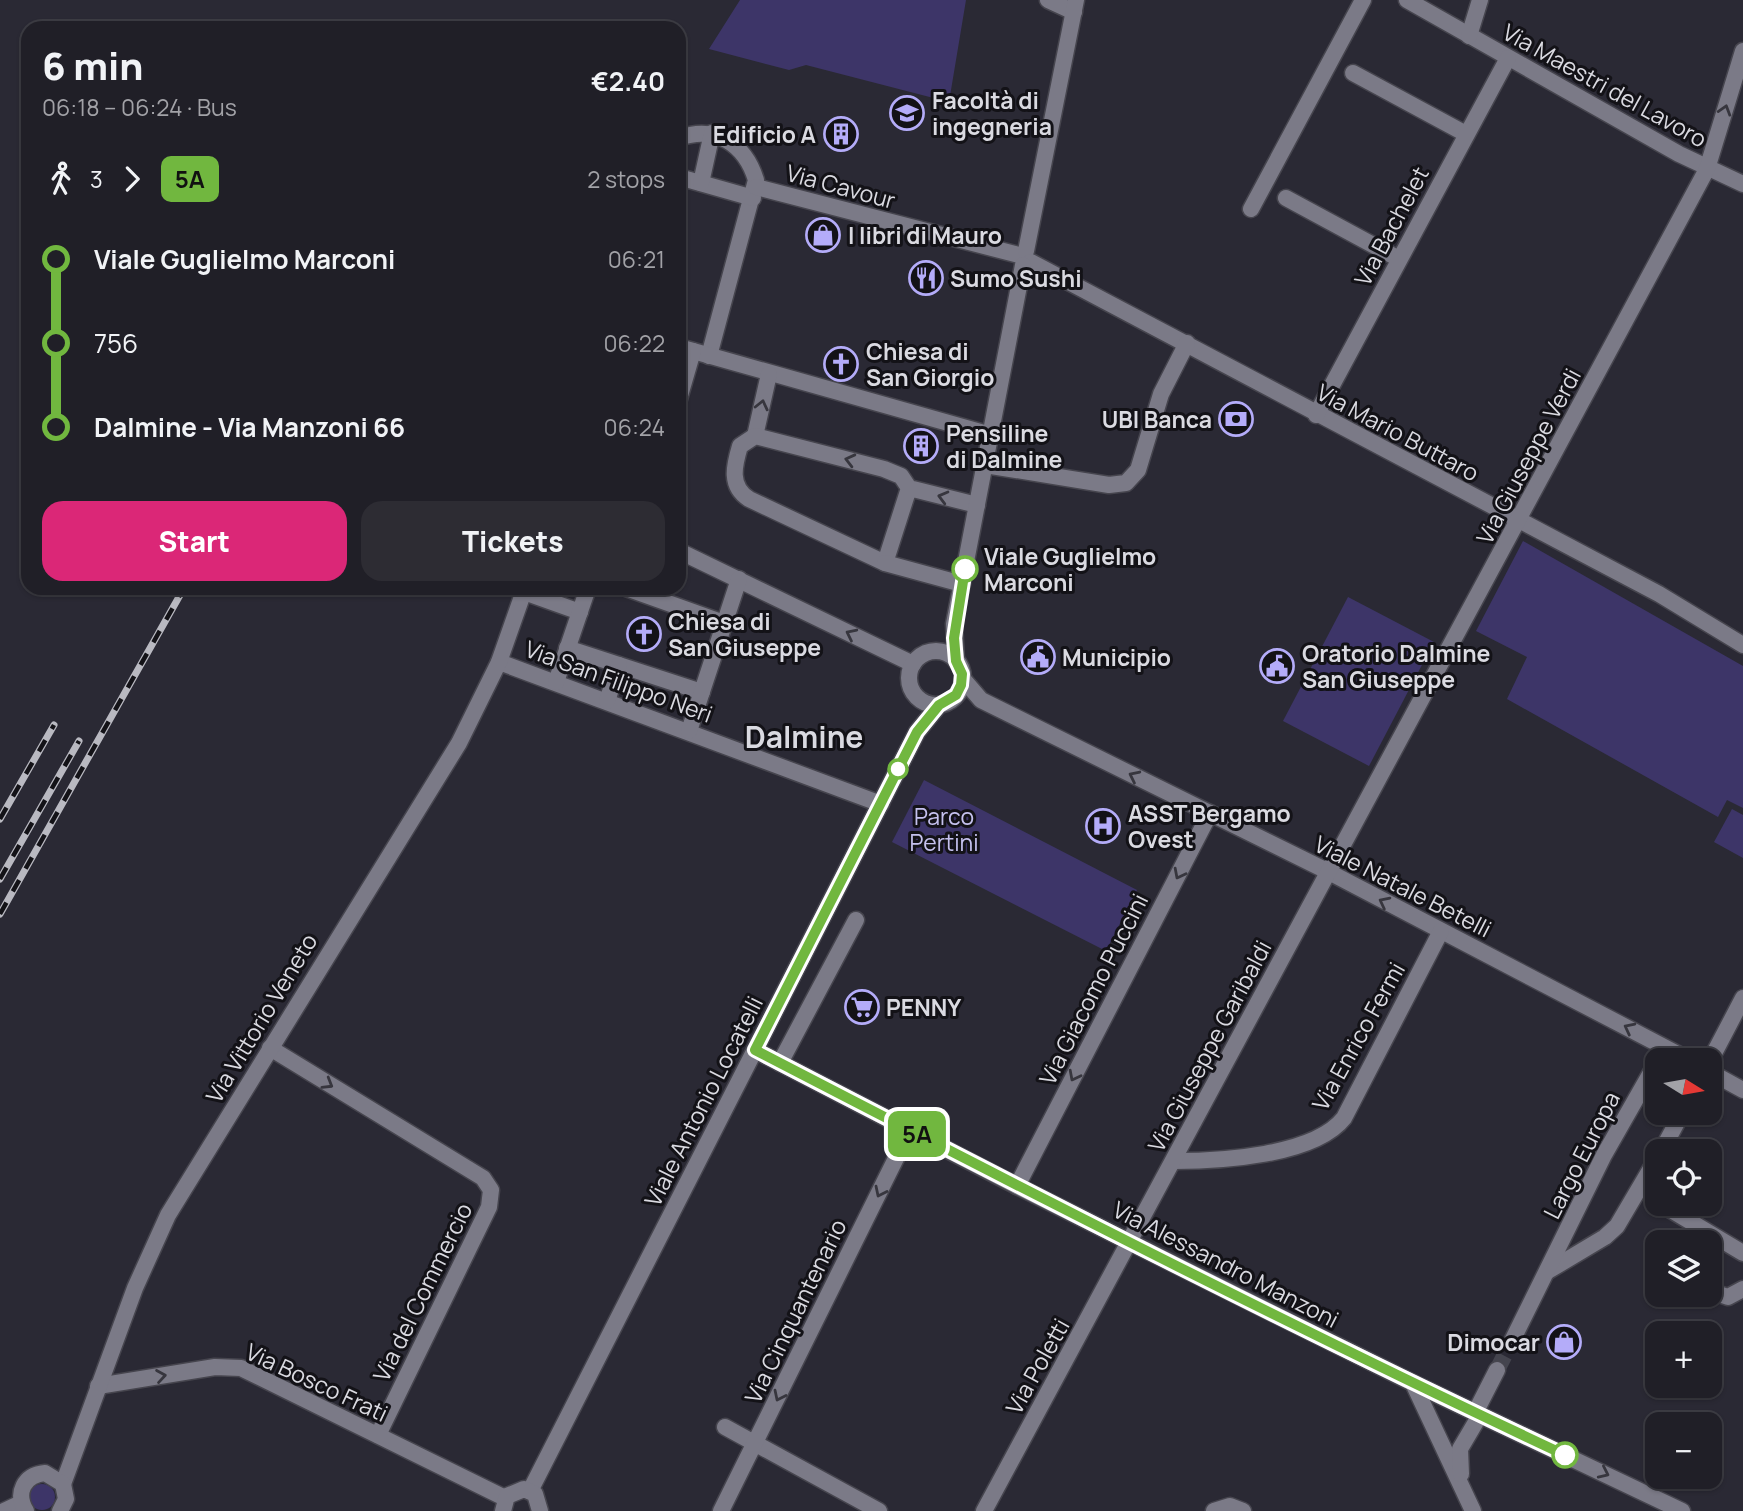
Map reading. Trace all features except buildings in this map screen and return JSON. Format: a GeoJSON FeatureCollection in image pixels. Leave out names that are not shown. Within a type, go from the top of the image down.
{"type":"FeatureCollection","features":[{"type":"Feature","properties":{"kind":"street"},"geometry":{"type":"LineString","coordinates":[[956,661],[939,651],[925,653],[913,664],[909,682],[920,700],[945,702],[960,690],[962,679],[956,661],[954,624],[1075,6],[1048,0]]}},
{"type":"Feature","properties":{"kind":"street"},"geometry":{"type":"LineString","coordinates":[[1251,209],[1363,0]]}},
{"type":"Feature","properties":{"kind":"street","name":"Via Maestri del Lavoro"},"geometry":{"type":"LineString","coordinates":[[1407,0],[1707,169],[1743,184]]}},
{"type":"Feature","properties":{"kind":"street"},"geometry":{"type":"LineString","coordinates":[[1469,36],[1480,0]]}},
{"type":"Feature","properties":{"kind":"street","name":"Via Giuseppe Verdi"},"geometry":{"type":"LineString","coordinates":[[1327,871],[1519,521],[1707,169],[1743,51]]}},
{"type":"Feature","properties":{"kind":"street","name":"Via Bachelet"},"geometry":{"type":"LineString","coordinates":[[1316,415],[1508,58]]}},
{"type":"Feature","properties":{"kind":"street"},"geometry":{"type":"LineString","coordinates":[[1353,73],[1466,134]]}},
{"type":"Feature","properties":{"kind":"street"},"geometry":{"type":"LineString","coordinates":[[686,136],[702,132],[712,134],[701,183]]}},
{"type":"Feature","properties":{"kind":"street","name":"Via Cavour"},"geometry":{"type":"LineString","coordinates":[[712,134],[724,137],[739,148],[753,170],[755,193],[1025,258]]}},
{"type":"Feature","properties":{"kind":"street"},"geometry":{"type":"LineString","coordinates":[[686,179],[755,193],[709,356]]}},
{"type":"Feature","properties":{"kind":"street"},"geometry":{"type":"LineString","coordinates":[[1286,198],[1399,259]]}},
{"type":"Feature","properties":{"kind":"street","name":"Via Mario Buttaro"},"geometry":{"type":"LineString","coordinates":[[1025,258],[1110,306],[1187,343],[1316,415],[1659,594],[1743,645]]}},
{"type":"Feature","properties":{"kind":"street"},"geometry":{"type":"LineString","coordinates":[[985,465],[1109,485],[1126,483],[1138,470],[1161,394],[1187,343]]}},
{"type":"Feature","properties":{"kind":"street"},"geometry":{"type":"LineString","coordinates":[[686,349],[990,435]]}},
{"type":"Feature","properties":{"kind":"street"},"geometry":{"type":"LineString","coordinates":[[755,436],[769,374]]}},
{"type":"Feature","properties":{"kind":"street"},"geometry":{"type":"LineString","coordinates":[[962,584],[886,563],[742,495],[734,480],[739,451],[742,443],[755,436],[884,469],[901,476],[909,488],[977,505]]}},
{"type":"Feature","properties":{"kind":"street"},"geometry":{"type":"LineString","coordinates":[[886,563],[909,488]]}},
{"type":"Feature","properties":{"kind":"street"},"geometry":{"type":"LineString","coordinates":[[686,554],[913,664]]}},
{"type":"Feature","properties":{"kind":"street"},"geometry":{"type":"LineString","coordinates":[[689,731],[739,579]]}},
{"type":"Feature","properties":{"kind":"street","name":"Via Vittorio Veneto"},"geometry":{"type":"LineString","coordinates":[[61,1511],[66,1499],[63,1484],[155,1240],[186,1182],[454,752],[499,662],[522,595]]}},
{"type":"Feature","properties":{"kind":"street"},"geometry":{"type":"LineString","coordinates":[[537,595],[580,612]]}},
{"type":"Feature","properties":{"kind":"street"},"geometry":{"type":"LineString","coordinates":[[556,682],[586,595]]}},
{"type":"Feature","properties":{"kind":"street"},"geometry":{"type":"LineString","coordinates":[[659,595],[724,623]]}},
{"type":"Feature","properties":{"kind":"street"},"geometry":{"type":"LineString","coordinates":[[939,651],[954,624]]}},
{"type":"Feature","properties":{"kind":"street"},"geometry":{"type":"LineString","coordinates":[[567,648],[702,692]]}},
{"type":"Feature","properties":{"kind":"street","name":"Via San Filippo Neri"},"geometry":{"type":"LineString","coordinates":[[499,662],[881,804]]}},
{"type":"Feature","properties":{"kind":"street"},"geometry":{"type":"LineString","coordinates":[[607,701],[620,665]]}},
{"type":"Feature","properties":{"kind":"street","name":"Viale Natale Betelli"},"geometry":{"type":"LineString","coordinates":[[962,679],[981,700],[1327,871],[1441,931],[1645,1048]]}},
{"type":"Feature","properties":{"kind":"street","name":"Viale Antonio Locatelli"},"geometry":{"type":"LineString","coordinates":[[917,732],[920,700]]}},
{"type":"Feature","properties":{"kind":"street","name":"Viale Natale Betelli"},"geometry":{"type":"LineString","coordinates":[[945,702],[981,700]]}},
{"type":"Feature","properties":{"kind":"street","name":"Viale Antonio Locatelli"},"geometry":{"type":"LineString","coordinates":[[530,1491],[917,732],[945,702]]}},
{"type":"Feature","properties":{"kind":"street","name":"Via Giacomo Puccini"},"geometry":{"type":"LineString","coordinates":[[1017,1186],[1210,813]]}},
{"type":"Feature","properties":{"kind":"street","name":"Via Giuseppe Garibaldi"},"geometry":{"type":"LineString","coordinates":[[1131,1242],[1327,871]]}},
{"type":"Feature","properties":{"kind":"street"},"geometry":{"type":"LineString","coordinates":[[780,1063],[856,920]]}},
{"type":"Feature","properties":{"kind":"street","name":"Via Enrico Fermi"},"geometry":{"type":"LineString","coordinates":[[1174,1161],[1248,1157],[1330,1132],[1344,1118],[1441,931]]}},
{"type":"Feature","properties":{"kind":"street"},"geometry":{"type":"LineString","coordinates":[[1717,1048],[1743,998]]}},
{"type":"Feature","properties":{"kind":"street","name":"Via del Commercio"},"geometry":{"type":"LineString","coordinates":[[270,1048],[474,1173],[489,1185],[491,1203],[378,1435]]}},
{"type":"Feature","properties":{"kind":"street","name":"Via Alessandro Manzoni"},"geometry":{"type":"LineString","coordinates":[[755,1050],[1017,1186],[1413,1383],[1682,1511]]}},
{"type":"Feature","properties":{"kind":"street"},"geometry":{"type":"LineString","coordinates":[[1722,1079],[1743,1090]]}},
{"type":"Feature","properties":{"kind":"street","name":"Largo Europa"},"geometry":{"type":"LineString","coordinates":[[1513,1339],[1604,1155],[1645,1083]]}},
{"type":"Feature","properties":{"kind":"street","name":"Via Cinquantenario"},"geometry":{"type":"LineString","coordinates":[[721,1511],[910,1130]]}},
{"type":"Feature","properties":{"kind":"street","name":"Largo Europa"},"geometry":{"type":"LineString","coordinates":[[1548,1270],[1608,1234],[1621,1221],[1645,1180]]}},
{"type":"Feature","properties":{"kind":"street"},"geometry":{"type":"LineString","coordinates":[[1639,1191],[1645,1195]]}},
{"type":"Feature","properties":{"kind":"street"},"geometry":{"type":"LineString","coordinates":[[1681,1216],[1743,1253]]}},
{"type":"Feature","properties":{"kind":"street","name":"Via Poletti"},"geometry":{"type":"LineString","coordinates":[[984,1511],[1131,1242]]}},
{"type":"Feature","properties":{"kind":"street"},"geometry":{"type":"LineString","coordinates":[[1722,1295],[1728,1297],[1743,1289]]}},
{"type":"Feature","properties":{"kind":"street","name":"Via Bosco Frati"},"geometry":{"type":"LineString","coordinates":[[98,1386],[224,1366],[246,1370],[378,1435],[504,1504]]}},
{"type":"Feature","properties":{"kind":"street"},"geometry":{"type":"LineString","coordinates":[[1470,1504],[1459,1465],[1459,1455],[1497,1370]]}},
{"type":"Feature","properties":{"kind":"street"},"geometry":{"type":"LineString","coordinates":[[1413,1383],[1470,1504]]}},
{"type":"Feature","properties":{"kind":"street"},"geometry":{"type":"LineString","coordinates":[[725,1427],[879,1511]]}},
{"type":"Feature","properties":{"kind":"street"},"geometry":{"type":"LineString","coordinates":[[4,1511],[23,1507],[22,1488],[31,1477],[45,1473],[63,1484]]}},
{"type":"Feature","properties":{"kind":"street"},"geometry":{"type":"LineString","coordinates":[[504,1504],[517,1489],[530,1491],[538,1499],[540,1511]]}},
{"type":"Feature","properties":{"kind":"street"},"geometry":{"type":"LineString","coordinates":[[1214,1511],[1230,1506],[1243,1511]]}},
{"type":"Feature","properties":{"kind":"green space"},"geometry":{"type":"Polygon","coordinates":[[[740,0],[966,0],[949,102],[806,65],[789,70],[709,49],[740,0]]]}},
{"type":"Feature","properties":{"kind":"green space"},"geometry":{"type":"Polygon","coordinates":[[[1523,541],[1743,666],[1743,808],[1727,800],[1718,817],[1507,699],[1527,657],[1476,631],[1523,541]]]}},
{"type":"Feature","properties":{"kind":"green space"},"geometry":{"type":"Polygon","coordinates":[[[1348,597],[1434,642],[1369,766],[1283,721],[1348,597]]]}},
{"type":"Feature","properties":{"kind":"green space","name":"Parco Pertini"},"geometry":{"type":"Polygon","coordinates":[[[924,780],[1137,890],[1106,951],[892,842],[924,780]]]}},
{"type":"Feature","properties":{"kind":"green space"},"geometry":{"type":"Polygon","coordinates":[[[1732,809],[1743,815],[1743,858],[1714,842],[1732,809]]]}},
{"type":"Feature","properties":{"kind":"green space"},"geometry":{"type":"Polygon","coordinates":[[[42,1484],[51,1488],[55,1497],[51,1506],[42,1510],[33,1506],[29,1497],[33,1488],[42,1484]]]}},
{"type":"Feature","properties":{"kind":"tunnel"},"geometry":{"type":"LineString","coordinates":[[1497,1370],[1513,1339]]}},
{"type":"Feature","properties":{"kind":"railway"},"geometry":{"type":"LineString","coordinates":[[0,914],[180,595]]}},
{"type":"Feature","properties":{"kind":"railway"},"geometry":{"type":"LineString","coordinates":[[0,819],[54,725]]}},
{"type":"Feature","properties":{"kind":"railway"},"geometry":{"type":"LineString","coordinates":[[0,879],[79,741]]}},
{"type":"Feature","properties":{"kind":"bus line","name":"5A"},"geometry":{"type":"LineString","coordinates":[[965,569],[954,624],[954,651],[962,674],[960,690],[951,700],[939,705],[917,732],[755,1050],[1017,1186],[1413,1383],[1565,1455]]}},
{"type":"Feature","properties":{"kind":"place","name":"Facoltà di ingegneria"},"geometry":{"type":"Point","coordinates":[907,113]}},
{"type":"Feature","properties":{"kind":"place","name":"Edificio A"},"geometry":{"type":"Point","coordinates":[841,134]}},
{"type":"Feature","properties":{"kind":"place","name":"I libri di Mauro"},"geometry":{"type":"Point","coordinates":[823,235]}},
{"type":"Feature","properties":{"kind":"place","name":"Sumo Sushi"},"geometry":{"type":"Point","coordinates":[926,278]}},
{"type":"Feature","properties":{"kind":"place","name":"Chiesa di San Giorgio"},"geometry":{"type":"Point","coordinates":[841,364]}},
{"type":"Feature","properties":{"kind":"place","name":"UBI Banca"},"geometry":{"type":"Point","coordinates":[1236,419]}},
{"type":"Feature","properties":{"kind":"place","name":"Pensiline di Dalmine"},"geometry":{"type":"Point","coordinates":[921,446]}},
{"type":"Feature","properties":{"kind":"place","name":"Viale Guglielmo Marconi"},"geometry":{"type":"Point","coordinates":[965,569]}},
{"type":"Feature","properties":{"kind":"place","name":"Chiesa di San Giuseppe"},"geometry":{"type":"Point","coordinates":[644,634]}},
{"type":"Feature","properties":{"kind":"place","name":"Municipio"},"geometry":{"type":"Point","coordinates":[1038,657]}},
{"type":"Feature","properties":{"kind":"place","name":"Oratorio Dalmine San Giuseppe"},"geometry":{"type":"Point","coordinates":[1277,666]}},
{"type":"Feature","properties":{"kind":"place","name":"ASST Bergamo Ovest"},"geometry":{"type":"Point","coordinates":[1103,826]}},
{"type":"Feature","properties":{"kind":"place","name":"PENNY"},"geometry":{"type":"Point","coordinates":[862,1007]}},
{"type":"Feature","properties":{"kind":"place","name":"Dimocar"},"geometry":{"type":"Point","coordinates":[1564,1342]}},
{"type":"Feature","properties":{"kind":"district","name":"Dalmine"},"geometry":{"type":"Point","coordinates":[804,736]}}]}
